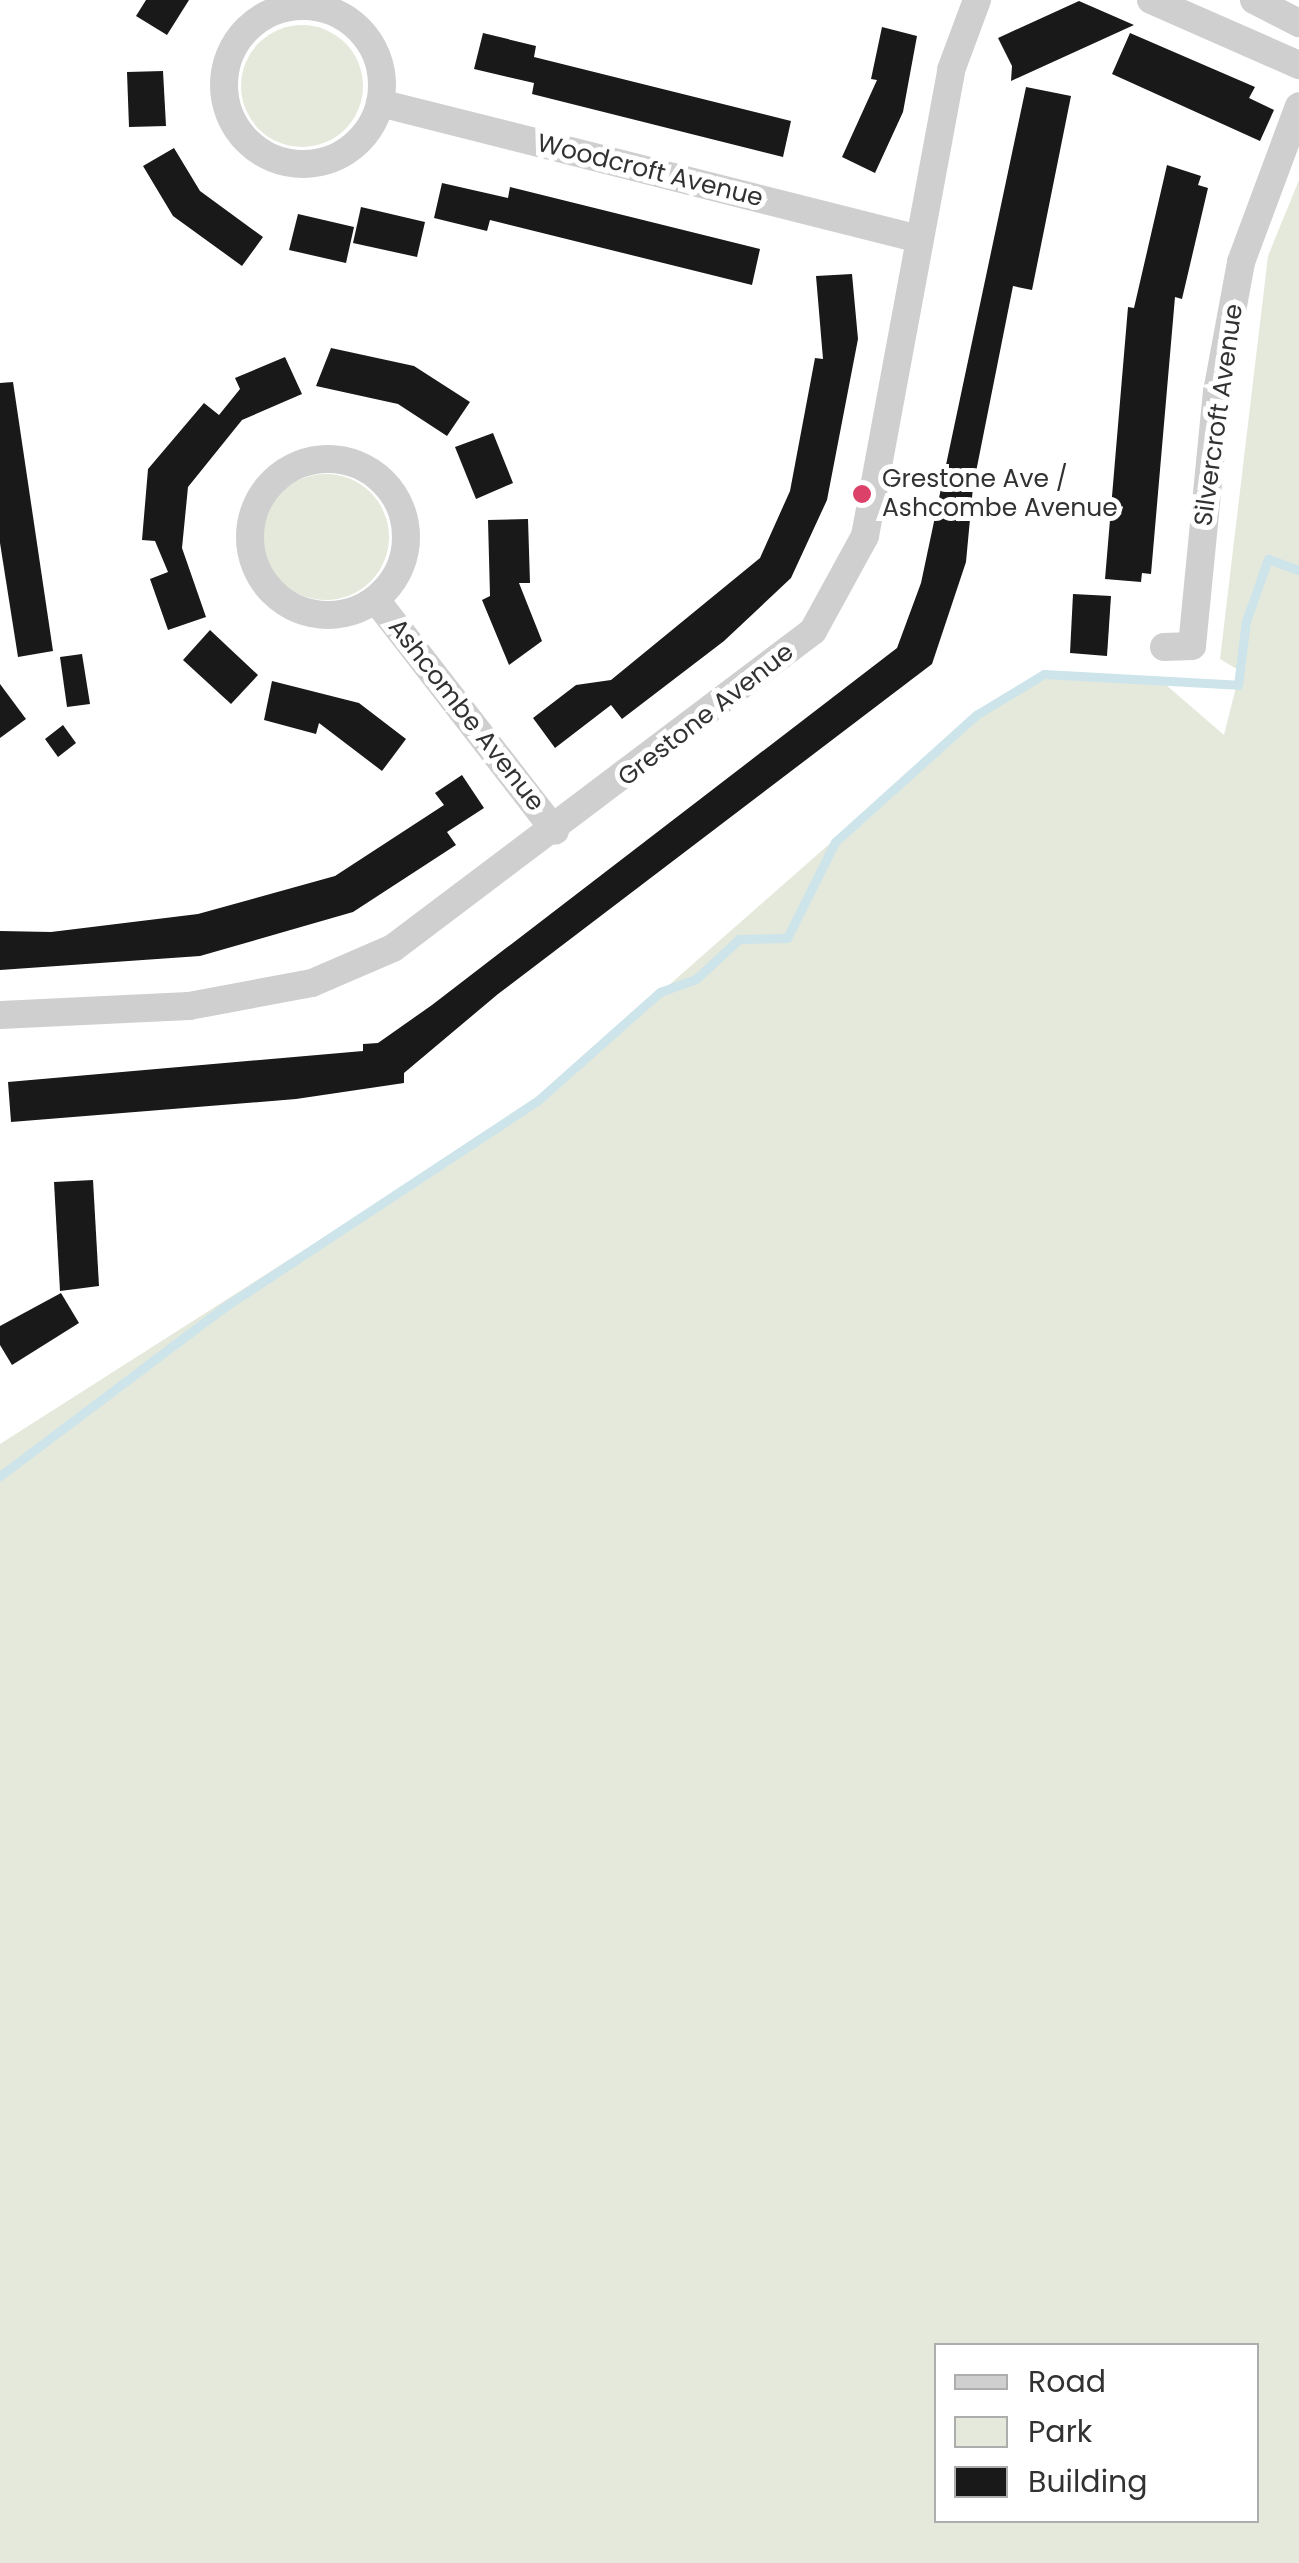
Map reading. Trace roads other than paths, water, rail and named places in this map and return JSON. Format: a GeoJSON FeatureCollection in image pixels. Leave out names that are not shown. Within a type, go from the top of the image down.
{"type":"FeatureCollection","features":[{"type":"Feature","properties":{"kind":"street","name":"Grestone Avenue"},"geometry":{"type":"LineString","coordinates":[[0,1015],[189,1006],[312,982],[393,948],[556,831],[768,670],[813,631],[840,588],[865,536],[952,70],[978,0]]}},
{"type":"Feature","properties":{"kind":"street"},"geometry":{"type":"LineString","coordinates":[[1151,0],[1299,64]]}},
{"type":"Feature","properties":{"kind":"street"},"geometry":{"type":"LineString","coordinates":[[1254,0],[1299,23]]}},
{"type":"Feature","properties":{"kind":"street"},"geometry":{"type":"LineString","coordinates":[[306,6],[344,17],[372,45],[379,63],[380,103],[362,138],[346,150],[310,164],[290,162],[254,147],[240,132],[224,76],[251,25],[268,14],[306,6]]}},
{"type":"Feature","properties":{"kind":"street","name":"Woodcroft Avenue"},"geometry":{"type":"LineString","coordinates":[[380,103],[920,239]]}},
{"type":"Feature","properties":{"kind":"street","name":"Silvercroft Avenue"},"geometry":{"type":"LineString","coordinates":[[1164,647],[1192,646],[1217,392],[1241,262],[1299,106]]}},
{"type":"Feature","properties":{"kind":"street","name":"Ashcombe Avenue"},"geometry":{"type":"LineString","coordinates":[[333,458],[370,470],[385,483],[397,499],[406,537],[397,575],[376,600],[352,612],[313,614],[264,583],[250,546],[250,526],[255,508],[278,476],[295,465],[333,458]]}},
{"type":"Feature","properties":{"kind":"street","name":"Ashcombe Avenue"},"geometry":{"type":"LineString","coordinates":[[376,600],[556,831]]}},
{"type":"Feature","properties":{"kind":"waterway"},"geometry":{"type":"LineString","coordinates":[[0,1476],[223,1308],[536,1102],[660,992],[696,979],[739,939],[787,938],[835,842],[976,715],[1044,674],[1238,685],[1246,621],[1268,559],[1299,570]]}},
{"type":"Feature","properties":{"kind":"place","name":"Grestone Ave / Ashcombe Avenue"},"geometry":{"type":"Point","coordinates":[862,494]}}]}
